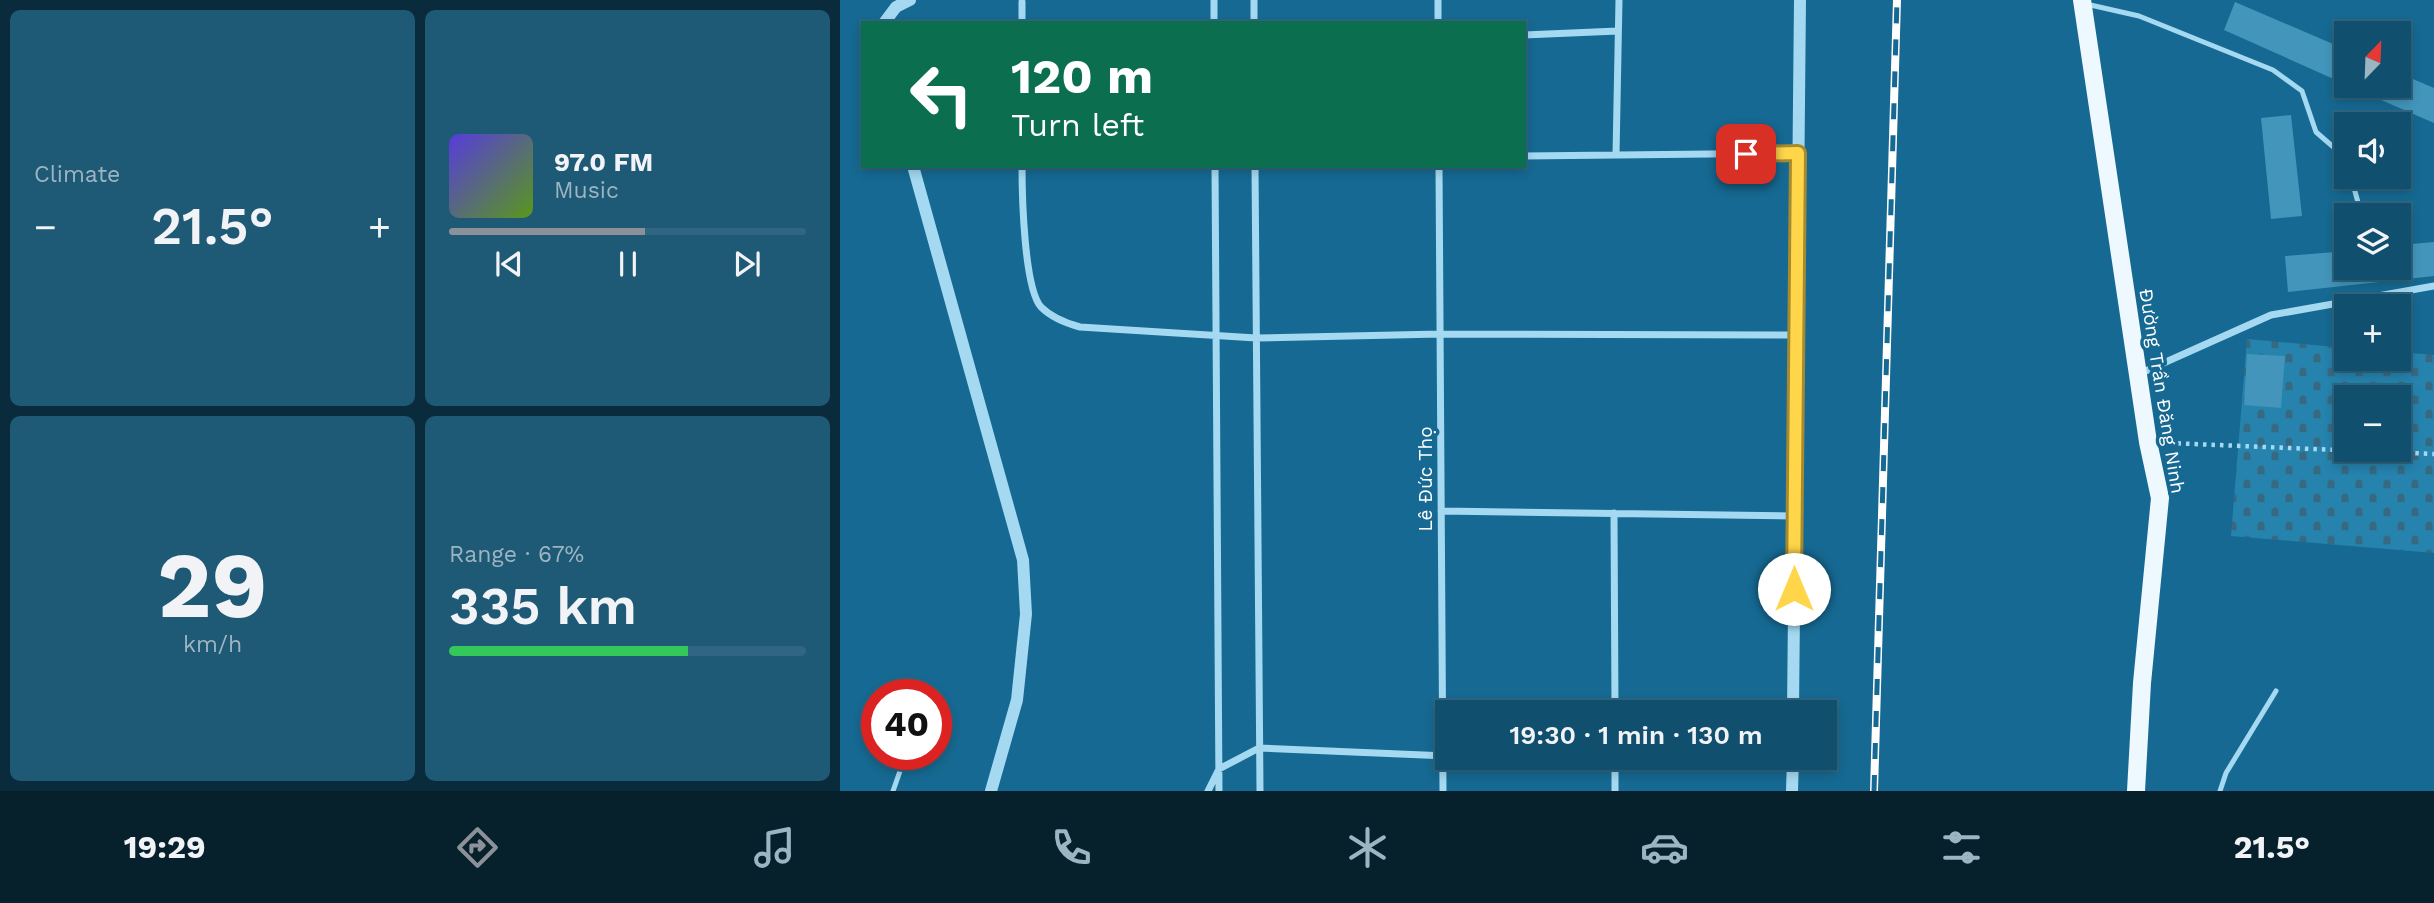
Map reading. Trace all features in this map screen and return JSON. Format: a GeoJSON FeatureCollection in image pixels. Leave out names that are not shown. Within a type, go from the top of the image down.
{"type":"FeatureCollection","features":[{"type":"Feature","properties":{"kind":"main road","name":"Đường Trần Đăng Ninh"},"geometry":{"type":"LineString","coordinates":[[2083,1],[2148,442],[2160,498],[2142,683],[2136,791]]}},
{"type":"Feature","properties":{"kind":"street"},"geometry":{"type":"LineString","coordinates":[[886,21],[896,7],[910,0]]}},
{"type":"Feature","properties":{"kind":"street"},"geometry":{"type":"LineString","coordinates":[[1213,0],[1214,21]]}},
{"type":"Feature","properties":{"kind":"street"},"geometry":{"type":"LineString","coordinates":[[1254,0],[1254,21]]}},
{"type":"Feature","properties":{"kind":"street"},"geometry":{"type":"LineString","coordinates":[[1438,0],[1438,21]]}},
{"type":"Feature","properties":{"kind":"street"},"geometry":{"type":"LineString","coordinates":[[1616,155],[1619,0]]}},
{"type":"Feature","properties":{"kind":"street"},"geometry":{"type":"LineString","coordinates":[[1793,700],[1800,0]]}},
{"type":"Feature","properties":{"kind":"street"},"geometry":{"type":"LineString","coordinates":[[1022,2],[1022,21]]}},
{"type":"Feature","properties":{"kind":"street"},"geometry":{"type":"LineString","coordinates":[[1526,35],[1618,31]]}},
{"type":"Feature","properties":{"kind":"street"},"geometry":{"type":"LineString","coordinates":[[1526,156],[1798,153]]}},
{"type":"Feature","properties":{"kind":"street"},"geometry":{"type":"LineString","coordinates":[[914,168],[1023,560],[1026,614],[1017,700],[990,791]]}},
{"type":"Feature","properties":{"kind":"street"},"geometry":{"type":"LineString","coordinates":[[1022,168],[1029,275],[1039,305],[1062,322],[1080,327],[1256,338],[1440,334],[1797,335]]}},
{"type":"Feature","properties":{"kind":"street"},"geometry":{"type":"LineString","coordinates":[[1215,168],[1219,791]]}},
{"type":"Feature","properties":{"kind":"street"},"geometry":{"type":"LineString","coordinates":[[1255,168],[1260,791]]}},
{"type":"Feature","properties":{"kind":"street","name":"Lê Đức Thọ"},"geometry":{"type":"LineString","coordinates":[[1439,168],[1444,700]]}},
{"type":"Feature","properties":{"kind":"street"},"geometry":{"type":"LineString","coordinates":[[2138,374],[2271,315],[2434,286]]}},
{"type":"Feature","properties":{"kind":"street"},"geometry":{"type":"LineString","coordinates":[[1441,511],[1795,516]]}},
{"type":"Feature","properties":{"kind":"street"},"geometry":{"type":"LineString","coordinates":[[1615,513],[1615,700]]}},
{"type":"Feature","properties":{"kind":"street"},"geometry":{"type":"LineString","coordinates":[[1208,791],[1219,769],[1259,748],[1435,756]]}},
{"type":"Feature","properties":{"kind":"street","name":"Lê Đức Thọ"},"geometry":{"type":"LineString","coordinates":[[1443,791],[1444,770]]}},
{"type":"Feature","properties":{"kind":"street"},"geometry":{"type":"LineString","coordinates":[[1615,770],[1615,791]]}},
{"type":"Feature","properties":{"kind":"street"},"geometry":{"type":"LineString","coordinates":[[1793,770],[1793,791]]}},
{"type":"Feature","properties":{"kind":"lane"},"geometry":{"type":"LineString","coordinates":[[2083,1],[2138,16],[2273,70],[2302,91],[2316,132],[2334,147]]}},
{"type":"Feature","properties":{"kind":"lane"},"geometry":{"type":"LineString","coordinates":[[2220,791],[2227,773],[2276,691]]}},
{"type":"Feature","properties":{"kind":"lane"},"geometry":{"type":"LineString","coordinates":[[893,791],[900,770]]}},
{"type":"Feature","properties":{"kind":"path"},"geometry":{"type":"LineString","coordinates":[[2148,442],[2434,454]]}},
{"type":"Feature","properties":{"kind":"green space"},"geometry":{"type":"Polygon","coordinates":[[[2247,339],[2334,347],[2334,371],[2411,371],[2411,353],[2434,355],[2434,553],[2231,536],[2247,339]]]}},
{"type":"Feature","properties":{"kind":"building"},"geometry":{"type":"Polygon","coordinates":[[[2235,2],[2334,44],[2334,79],[2224,30],[2235,2]]]}},
{"type":"Feature","properties":{"kind":"building"},"geometry":{"type":"Polygon","coordinates":[[[2412,79],[2434,88],[2434,123],[2377,98],[2412,98],[2412,79]]]}},
{"type":"Feature","properties":{"kind":"building"},"geometry":{"type":"Polygon","coordinates":[[[2291,115],[2302,216],[2271,219],[2261,118],[2291,115]]]}},
{"type":"Feature","properties":{"kind":"building"},"geometry":{"type":"Polygon","coordinates":[[[2434,242],[2434,276],[2411,279],[2411,244],[2434,242]]]}},
{"type":"Feature","properties":{"kind":"building"},"geometry":{"type":"Polygon","coordinates":[[[2334,252],[2334,280],[2398,280],[2288,292],[2285,256],[2334,252]]]}},
{"type":"Feature","properties":{"kind":"building"},"geometry":{"type":"Polygon","coordinates":[[[2247,354],[2285,356],[2281,408],[2244,405],[2247,354]]]}},
{"type":"Feature","properties":{"kind":"railway"},"geometry":{"type":"LineString","coordinates":[[1874,791],[1897,0]]}},
{"type":"Feature","properties":{"kind":"route"},"geometry":{"type":"LineString","coordinates":[[1746,154],[1798,153],[1794,589]]}}]}
